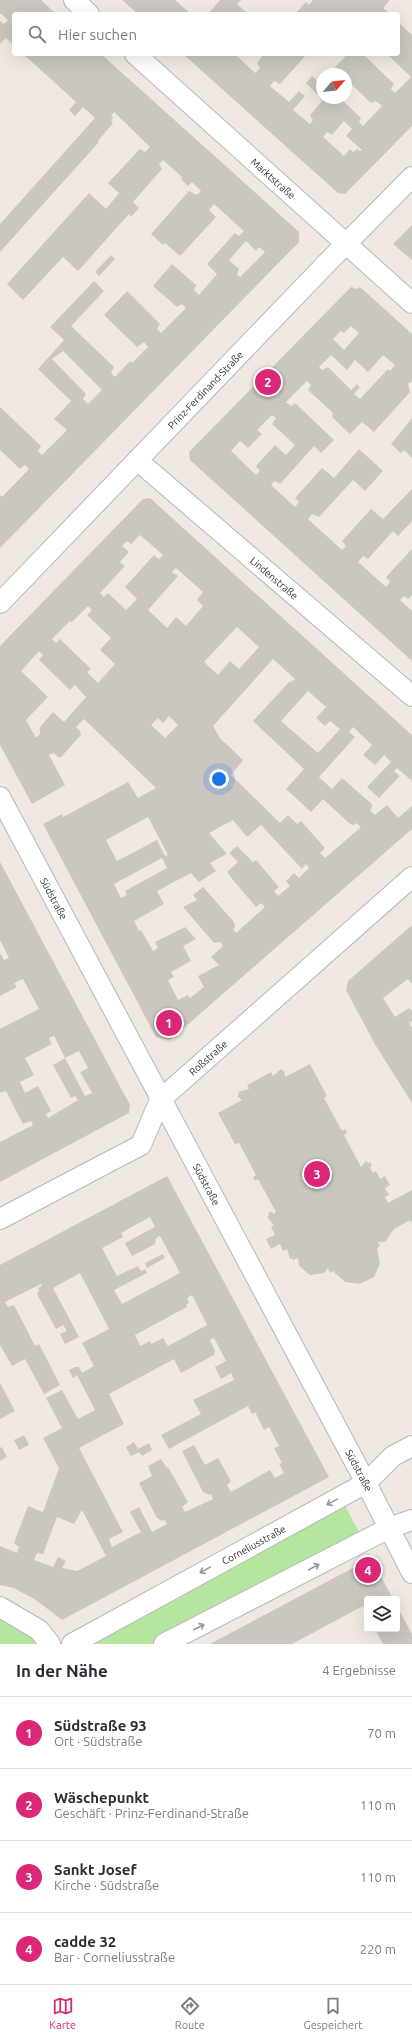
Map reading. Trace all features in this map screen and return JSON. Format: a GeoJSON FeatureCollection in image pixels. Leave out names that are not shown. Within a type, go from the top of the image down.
{"type":"FeatureCollection","features":[{"type":"Feature","properties":{"kind":"street"},"geometry":{"type":"LineString","coordinates":[[74,0],[88,12]]}},
{"type":"Feature","properties":{"kind":"street","name":"Marktstraße"},"geometry":{"type":"LineString","coordinates":[[137,56],[412,303]]}},
{"type":"Feature","properties":{"kind":"street","name":"Prinz-Ferdinand-Straße"},"geometry":{"type":"LineString","coordinates":[[0,603],[346,243],[412,177]]}},
{"type":"Feature","properties":{"kind":"street","name":"Lindenstraße"},"geometry":{"type":"LineString","coordinates":[[137,460],[412,696]]}},
{"type":"Feature","properties":{"kind":"street","name":"Südstraße"},"geometry":{"type":"LineString","coordinates":[[0,797],[160,1100],[366,1483],[412,1573]]}},
{"type":"Feature","properties":{"kind":"street","name":"Roßstraße"},"geometry":{"type":"LineString","coordinates":[[0,1219],[140,1145],[160,1100],[412,877]]}},
{"type":"Feature","properties":{"kind":"street","name":"Corneliusstraße"},"geometry":{"type":"LineString","coordinates":[[72,1644],[88,1639],[366,1483],[394,1456],[412,1446]]}},
{"type":"Feature","properties":{"kind":"street"},"geometry":{"type":"LineString","coordinates":[[164,1644],[389,1528],[412,1520]]}},
{"type":"Feature","properties":{"kind":"street"},"geometry":{"type":"LineString","coordinates":[[0,1607],[39,1630],[50,1644]]}},
{"type":"Feature","properties":{"kind":"green space"},"geometry":{"type":"Polygon","coordinates":[[[337,1491],[365,1543],[169,1644],[0,1644],[0,1607],[47,1640],[62,1642],[337,1491]]]}},
{"type":"Feature","properties":{"kind":"building"},"geometry":{"type":"Polygon","coordinates":[[[0,0],[41,0],[54,12],[12,12],[12,44],[6,38],[0,44],[0,21],[4,24],[8,20],[0,13],[0,0]]]}},
{"type":"Feature","properties":{"kind":"building"},"geometry":{"type":"Polygon","coordinates":[[[122,0],[175,0],[189,12],[136,12],[122,0]]]}},
{"type":"Feature","properties":{"kind":"building"},"geometry":{"type":"Polygon","coordinates":[[[220,0],[241,0],[237,4],[246,12],[210,12],[220,0]]]}},
{"type":"Feature","properties":{"kind":"building"},"geometry":{"type":"Polygon","coordinates":[[[313,0],[390,0],[383,8],[388,12],[297,12],[306,2],[309,5],[313,0]]]}},
{"type":"Feature","properties":{"kind":"building"},"geometry":{"type":"Polygon","coordinates":[[[400,24],[412,35],[412,126],[345,194],[338,193],[185,56],[237,56],[255,73],[260,68],[257,63],[262,56],[305,56],[280,84],[274,81],[270,86],[289,102],[299,91],[305,96],[293,110],[310,124],[313,120],[310,115],[320,104],[346,104],[361,118],[359,122],[363,126],[382,106],[376,101],[371,103],[352,85],[352,68],[335,67],[345,56],[365,56],[394,84],[391,89],[395,93],[411,77],[389,56],[400,56],[400,24]],[[344,121],[332,135],[327,132],[323,137],[344,156],[350,149],[353,152],[357,149],[360,151],[362,150],[346,136],[352,129],[344,121]]]}},
{"type":"Feature","properties":{"kind":"building"},"geometry":{"type":"Polygon","coordinates":[[[25,56],[103,56],[299,232],[299,242],[0,548],[0,495],[2,497],[29,469],[25,465],[20,469],[0,450],[0,407],[41,446],[38,451],[42,455],[67,430],[54,419],[71,401],[38,369],[64,340],[50,327],[94,281],[104,291],[71,326],[114,367],[111,373],[115,377],[130,361],[132,363],[148,347],[144,342],[137,347],[104,315],[127,291],[160,324],[157,329],[161,333],[186,308],[182,304],[177,307],[153,286],[172,264],[196,285],[194,290],[199,295],[217,274],[207,264],[235,233],[239,236],[244,231],[214,204],[209,210],[216,217],[180,256],[165,243],[163,245],[151,234],[189,191],[197,195],[201,191],[192,182],[188,186],[181,179],[182,177],[163,160],[159,164],[162,169],[133,202],[139,208],[131,217],[129,214],[78,271],[63,257],[23,300],[7,284],[89,193],[106,209],[119,193],[108,183],[140,149],[145,152],[150,147],[114,112],[111,116],[114,118],[111,120],[113,123],[98,141],[99,142],[0,252],[0,224],[95,118],[83,107],[75,116],[69,110],[76,102],[25,56]],[[246,241],[229,260],[239,269],[237,275],[240,277],[265,252],[259,247],[256,251],[246,241]],[[63,351],[52,359],[86,394],[83,399],[88,404],[102,390],[63,351]]]}},
{"type":"Feature","properties":{"kind":"building"},"geometry":{"type":"Polygon","coordinates":[[[312,76],[316,80],[316,93],[306,83],[312,76]]]}},
{"type":"Feature","properties":{"kind":"building"},"geometry":{"type":"Polygon","coordinates":[[[412,225],[412,260],[393,244],[412,225]]]}},
{"type":"Feature","properties":{"kind":"building"},"geometry":{"type":"Polygon","coordinates":[[[111,255],[115,259],[99,276],[95,272],[111,255]]]}},
{"type":"Feature","properties":{"kind":"building"},"geometry":{"type":"Polygon","coordinates":[[[351,287],[357,289],[360,287],[412,334],[412,381],[408,384],[410,392],[374,432],[362,422],[350,434],[333,418],[332,412],[308,390],[311,385],[307,381],[286,402],[291,406],[295,403],[334,440],[321,453],[314,446],[280,484],[275,481],[271,485],[295,507],[299,502],[295,498],[322,468],[334,478],[359,449],[383,471],[365,491],[353,480],[319,517],[312,514],[308,519],[342,550],[346,546],[342,541],[371,509],[383,519],[412,489],[412,521],[398,536],[393,531],[368,559],[363,556],[358,562],[386,587],[390,582],[386,577],[412,549],[412,595],[408,599],[404,596],[400,600],[412,611],[412,661],[190,460],[189,452],[351,287]],[[351,326],[344,333],[341,331],[333,339],[344,350],[359,333],[351,326]],[[331,355],[319,367],[322,370],[328,367],[351,390],[357,384],[360,387],[354,394],[360,399],[388,369],[390,371],[395,365],[383,355],[368,372],[355,360],[347,370],[331,355]],[[272,415],[257,430],[262,434],[248,448],[240,441],[231,451],[256,475],[260,471],[256,466],[275,445],[286,455],[295,445],[272,424],[276,418],[272,415]]]}},
{"type":"Feature","properties":{"kind":"building"},"geometry":{"type":"Polygon","coordinates":[[[412,418],[412,458],[404,450],[401,453],[391,444],[412,418]]]}},
{"type":"Feature","properties":{"kind":"building"},"geometry":{"type":"Polygon","coordinates":[[[150,498],[412,735],[412,781],[397,768],[394,771],[400,776],[379,798],[367,787],[391,762],[384,755],[375,765],[363,755],[372,745],[353,727],[349,732],[355,737],[319,777],[332,789],[342,778],[372,804],[372,808],[370,810],[375,815],[387,805],[398,818],[412,806],[412,829],[170,1040],[156,1037],[43,824],[62,814],[63,817],[128,782],[138,798],[156,788],[84,719],[76,727],[80,731],[81,735],[61,757],[58,757],[54,753],[49,755],[65,785],[32,804],[0,745],[0,646],[143,499],[150,498]],[[140,535],[131,544],[127,541],[122,546],[129,552],[120,562],[125,566],[100,593],[104,597],[108,593],[126,610],[137,599],[125,587],[154,555],[159,559],[163,555],[140,535]],[[176,568],[172,572],[178,576],[148,610],[167,628],[176,617],[186,626],[203,606],[197,600],[203,592],[176,568]],[[88,606],[72,622],[70,621],[52,639],[56,643],[60,639],[91,669],[87,672],[98,683],[115,664],[100,650],[111,638],[87,615],[92,610],[88,606]],[[237,627],[204,662],[218,675],[230,661],[239,669],[259,647],[237,627]],[[39,651],[21,671],[48,697],[26,720],[36,738],[40,734],[40,727],[53,712],[64,722],[86,697],[75,685],[70,690],[39,660],[43,655],[39,651]],[[273,659],[213,726],[220,738],[243,760],[231,775],[280,823],[288,815],[297,824],[301,821],[325,848],[320,853],[325,858],[361,827],[356,823],[354,825],[350,824],[323,799],[311,812],[286,789],[304,769],[253,721],[290,681],[291,682],[295,679],[273,659]],[[308,691],[281,721],[318,753],[340,729],[330,721],[325,726],[316,718],[326,707],[308,691]],[[169,716],[163,723],[158,718],[151,725],[165,738],[178,725],[169,716]],[[148,817],[106,840],[117,861],[157,840],[165,856],[168,855],[148,817]],[[233,820],[209,833],[227,854],[210,863],[216,871],[199,882],[191,873],[157,891],[164,904],[134,921],[153,951],[158,948],[155,942],[185,927],[196,939],[183,946],[191,961],[171,972],[174,977],[168,980],[178,1000],[188,995],[190,998],[204,987],[198,976],[219,965],[211,957],[223,946],[220,942],[214,943],[183,907],[197,900],[193,895],[203,887],[234,922],[235,927],[233,929],[236,933],[265,907],[261,903],[256,907],[227,872],[238,862],[229,853],[237,846],[253,862],[256,860],[279,887],[274,891],[278,896],[290,886],[286,881],[294,873],[299,878],[309,868],[306,864],[302,869],[261,825],[247,837],[233,820]],[[162,858],[114,884],[121,898],[127,895],[125,891],[167,868],[162,858]]]}},
{"type":"Feature","properties":{"kind":"building"},"geometry":{"type":"Polygon","coordinates":[[[0,862],[130,1105],[129,1113],[0,1182],[0,1142],[33,1125],[31,1121],[23,1124],[6,1091],[0,1093],[0,1029],[39,1009],[23,979],[14,983],[17,987],[0,996],[0,953],[4,960],[9,958],[0,940],[0,862]],[[54,1036],[49,1038],[52,1044],[25,1058],[34,1075],[20,1082],[25,1093],[38,1086],[51,1111],[46,1114],[48,1118],[78,1100],[75,1096],[71,1098],[53,1065],[65,1058],[54,1036]],[[79,1051],[65,1058],[85,1096],[92,1093],[80,1072],[88,1068],[79,1051]]]}},
{"type":"Feature","properties":{"kind":"building"},"geometry":{"type":"Polygon","coordinates":[[[412,925],[412,984],[408,979],[383,998],[395,1017],[409,1008],[412,1011],[412,1021],[409,1023],[412,1028],[412,1103],[376,1046],[346,990],[348,981],[412,925]]]}},
{"type":"Feature","properties":{"kind":"building"},"geometry":{"type":"Polygon","coordinates":[[[310,1064],[327,1096],[324,1098],[342,1131],[345,1129],[347,1133],[344,1135],[361,1167],[366,1161],[368,1163],[370,1162],[372,1166],[370,1167],[373,1173],[376,1171],[380,1179],[385,1176],[390,1185],[385,1188],[389,1195],[385,1197],[388,1203],[412,1190],[412,1223],[410,1220],[394,1229],[385,1242],[378,1242],[380,1246],[377,1248],[380,1264],[374,1277],[360,1284],[345,1282],[333,1271],[330,1273],[328,1268],[324,1273],[310,1275],[299,1266],[298,1258],[293,1260],[292,1258],[290,1259],[287,1249],[283,1251],[280,1244],[271,1249],[266,1239],[275,1235],[271,1227],[274,1225],[267,1217],[269,1216],[268,1213],[272,1211],[273,1214],[276,1212],[258,1179],[255,1181],[253,1177],[256,1175],[239,1143],[235,1144],[218,1113],[242,1100],[237,1096],[239,1095],[238,1092],[249,1089],[247,1085],[271,1072],[273,1076],[281,1069],[284,1071],[285,1077],[310,1064]]]}},
{"type":"Feature","properties":{"kind":"building"},"geometry":{"type":"Polygon","coordinates":[[[167,1176],[329,1477],[62,1620],[36,1600],[14,1588],[0,1585],[0,1546],[17,1553],[19,1547],[14,1543],[28,1506],[43,1512],[59,1468],[43,1438],[62,1428],[46,1398],[62,1390],[78,1419],[95,1410],[77,1375],[73,1378],[69,1370],[79,1367],[82,1373],[94,1366],[82,1343],[109,1329],[80,1273],[53,1288],[79,1337],[65,1344],[60,1334],[67,1331],[63,1325],[56,1329],[37,1294],[39,1291],[38,1288],[42,1286],[41,1284],[5,1302],[8,1307],[14,1305],[35,1346],[39,1344],[60,1385],[44,1394],[25,1359],[12,1366],[0,1345],[0,1265],[167,1176]],[[150,1217],[121,1233],[123,1237],[102,1248],[117,1276],[138,1266],[141,1271],[145,1269],[147,1273],[114,1290],[122,1304],[180,1273],[160,1236],[156,1238],[155,1244],[132,1256],[125,1243],[155,1227],[150,1217]],[[192,1295],[187,1298],[189,1303],[186,1305],[187,1307],[135,1335],[140,1346],[150,1341],[151,1344],[163,1338],[168,1346],[207,1325],[192,1295]],[[214,1338],[210,1340],[215,1351],[214,1355],[181,1373],[174,1359],[109,1394],[124,1424],[79,1448],[123,1532],[109,1539],[112,1547],[141,1532],[130,1512],[139,1507],[152,1532],[167,1524],[164,1520],[162,1521],[157,1518],[139,1483],[152,1476],[148,1466],[161,1459],[167,1468],[168,1467],[188,1502],[182,1507],[185,1512],[213,1499],[211,1494],[209,1495],[203,1492],[182,1451],[194,1445],[205,1465],[218,1458],[231,1481],[227,1485],[231,1492],[270,1470],[275,1478],[284,1473],[279,1464],[282,1463],[274,1448],[279,1446],[269,1427],[264,1430],[255,1412],[252,1414],[248,1406],[169,1449],[161,1435],[201,1414],[193,1400],[234,1380],[231,1373],[221,1379],[215,1367],[226,1361],[214,1338]],[[82,1510],[74,1524],[57,1517],[43,1554],[37,1553],[34,1560],[53,1567],[58,1557],[66,1561],[62,1568],[77,1571],[106,1556],[82,1510]]]}},
{"type":"Feature","properties":{"kind":"building"},"geometry":{"type":"Polygon","coordinates":[[[163,1254],[165,1258],[147,1268],[145,1263],[163,1254]]]}},
{"type":"Feature","properties":{"kind":"building"},"geometry":{"type":"Polygon","coordinates":[[[0,1383],[15,1411],[0,1419],[0,1383]]]}},
{"type":"Feature","properties":{"kind":"building"},"geometry":{"type":"Polygon","coordinates":[[[24,1435],[29,1445],[19,1450],[14,1440],[24,1435]]]}},
{"type":"Feature","properties":{"kind":"building"},"geometry":{"type":"Polygon","coordinates":[[[134,1442],[138,1449],[149,1443],[152,1450],[142,1456],[139,1452],[131,1456],[126,1447],[134,1442]]]}},
{"type":"Feature","properties":{"kind":"building"},"geometry":{"type":"Polygon","coordinates":[[[2,1447],[7,1457],[0,1461],[0,1448],[2,1447]]]}},
{"type":"Feature","properties":{"kind":"building"},"geometry":{"type":"Polygon","coordinates":[[[366,1561],[374,1563],[391,1596],[364,1596],[364,1608],[363,1606],[292,1644],[210,1644],[366,1561]]]}},
{"type":"Feature","properties":{"kind":"building"},"geometry":{"type":"Polygon","coordinates":[[[400,1612],[412,1634],[412,1644],[383,1644],[377,1632],[400,1632],[400,1612]]]}},
{"type":"Feature","properties":{"kind":"place","name":"Wäschepunkt"},"geometry":{"type":"Point","coordinates":[268,382]}},
{"type":"Feature","properties":{"kind":"place","name":"Südstraße 93"},"geometry":{"type":"Point","coordinates":[169,1023]}},
{"type":"Feature","properties":{"kind":"place","name":"Sankt Josef"},"geometry":{"type":"Point","coordinates":[317,1174]}},
{"type":"Feature","properties":{"kind":"place","name":"cadde 32"},"geometry":{"type":"Point","coordinates":[368,1570]}}]}
